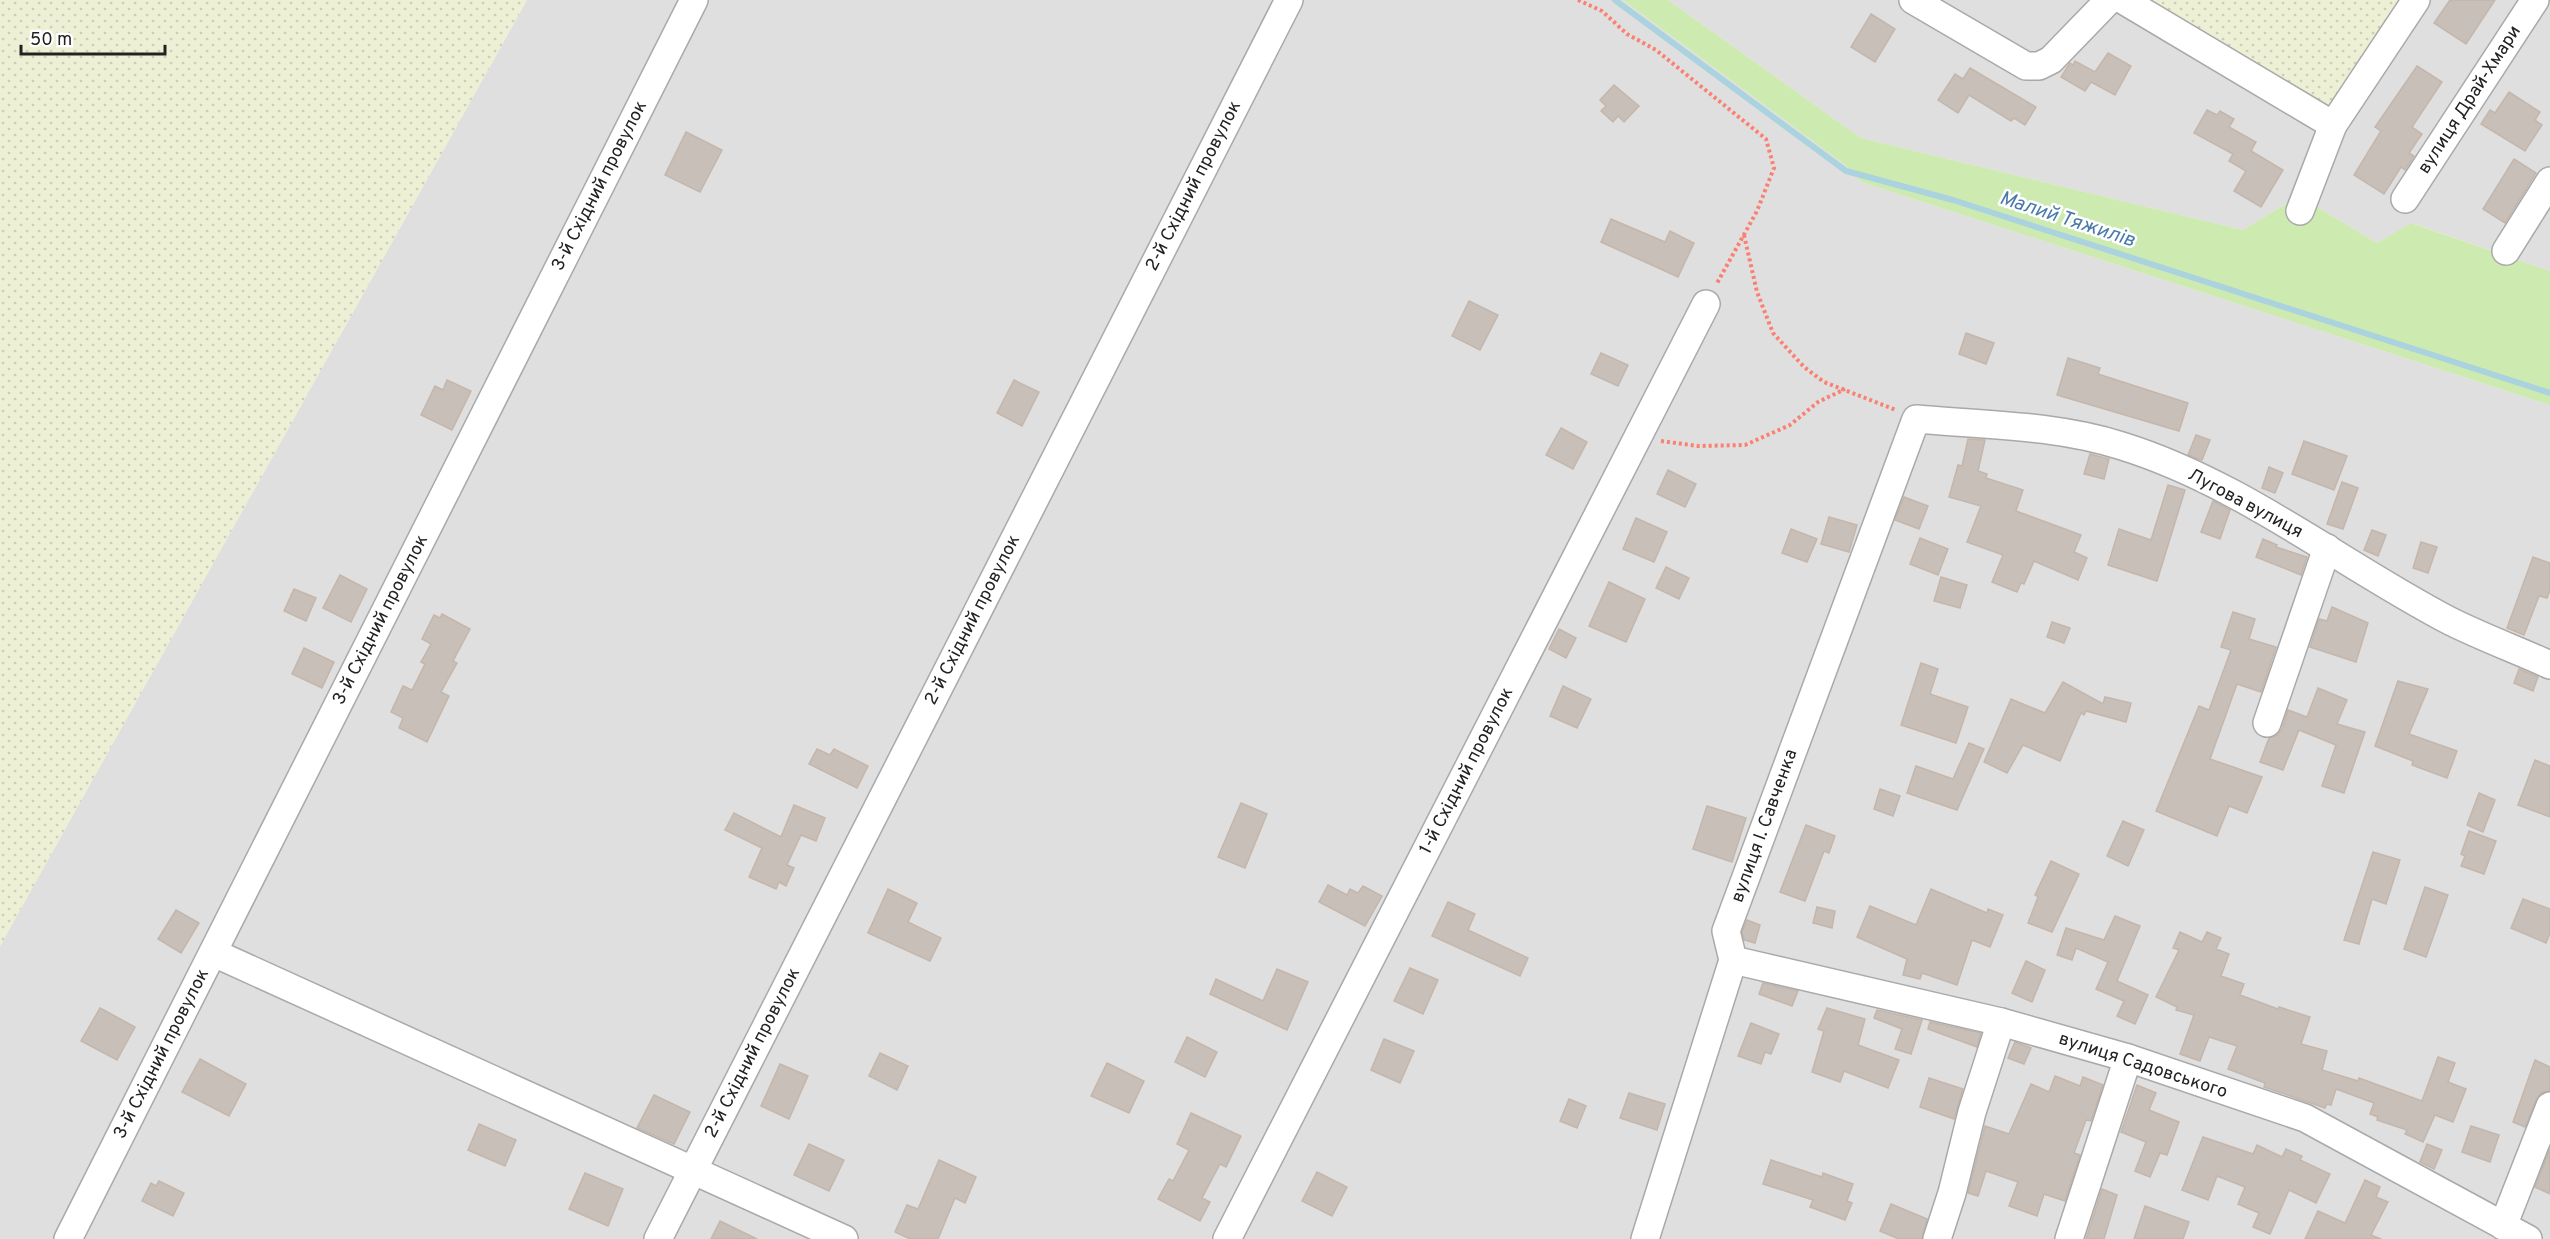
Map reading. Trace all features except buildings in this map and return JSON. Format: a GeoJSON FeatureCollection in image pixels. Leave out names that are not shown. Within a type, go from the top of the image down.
{"type":"FeatureCollection","features":[{"type":"Feature","properties":{"kind":"street","name":"3-й Східний провулок"},"geometry":{"type":"LineString","coordinates":[[68,1239],[694,0]]}},
{"type":"Feature","properties":{"kind":"street","name":"2-й Східний провулок"},"geometry":{"type":"LineString","coordinates":[[658,1239],[1289,0]]}},
{"type":"Feature","properties":{"kind":"street"},"geometry":{"type":"LineString","coordinates":[[1913,0],[2026,66],[2038,66],[2051,60],[2109,0]]}},
{"type":"Feature","properties":{"kind":"street"},"geometry":{"type":"LineString","coordinates":[[2124,0],[2333,126]]}},
{"type":"Feature","properties":{"kind":"street"},"geometry":{"type":"LineString","coordinates":[[2300,211],[2333,126],[2416,0]]}},
{"type":"Feature","properties":{"kind":"street","name":"вулиця Драй-Хмари"},"geometry":{"type":"LineString","coordinates":[[2405,199],[2535,0]]}},
{"type":"Feature","properties":{"kind":"street"},"geometry":{"type":"LineString","coordinates":[[2505,251],[2550,181]]}},
{"type":"Feature","properties":{"kind":"street","name":"1-й Східний провулок"},"geometry":{"type":"LineString","coordinates":[[1227,1239],[1706,303]]}},
{"type":"Feature","properties":{"kind":"street","name":"Лугова вулиця"},"geometry":{"type":"LineString","coordinates":[[1916,419],[2074,433],[2124,446],[2199,477],[2327,548],[2451,621],[2550,665]]}},
{"type":"Feature","properties":{"kind":"street","name":"вулиця І. Савченка"},"geometry":{"type":"LineString","coordinates":[[1733,960],[1726,931],[1916,419]]}},
{"type":"Feature","properties":{"kind":"street"},"geometry":{"type":"LineString","coordinates":[[2267,723],[2327,548]]}},
{"type":"Feature","properties":{"kind":"street"},"geometry":{"type":"LineString","coordinates":[[214,952],[844,1239]]}},
{"type":"Feature","properties":{"kind":"street"},"geometry":{"type":"LineString","coordinates":[[1645,1239],[1733,960]]}},
{"type":"Feature","properties":{"kind":"street","name":"вулиця Садовського"},"geometry":{"type":"LineString","coordinates":[[1733,960],[2001,1022],[2128,1058],[2305,1119],[2528,1239]]}},
{"type":"Feature","properties":{"kind":"street"},"geometry":{"type":"LineString","coordinates":[[1937,1239],[1952,1193],[1972,1112],[2001,1022]]}},
{"type":"Feature","properties":{"kind":"street"},"geometry":{"type":"LineString","coordinates":[[2069,1239],[2128,1058]]}},
{"type":"Feature","properties":{"kind":"street"},"geometry":{"type":"LineString","coordinates":[[2504,1226],[2550,1106]]}},
{"type":"Feature","properties":{"kind":"path"},"geometry":{"type":"LineString","coordinates":[[1578,0],[1602,11],[1627,34],[1656,50],[1766,139],[1774,168],[1744,234],[1706,303]]}},
{"type":"Feature","properties":{"kind":"path"},"geometry":{"type":"LineString","coordinates":[[1744,234],[1757,292],[1773,333],[1804,368],[1824,382],[1845,388],[1916,419]]}},
{"type":"Feature","properties":{"kind":"path"},"geometry":{"type":"LineString","coordinates":[[1637,441],[1662,441],[1698,446],[1744,445],[1790,425],[1818,402],[1845,388]]}},
{"type":"Feature","properties":{"kind":"shaded area"},"geometry":{"type":"Polygon","coordinates":[[[527,0],[1623,0],[1844,164],[1861,182],[2550,405],[2550,1239],[0,1239],[0,946],[527,0]]]}},
{"type":"Feature","properties":{"kind":"shaded area"},"geometry":{"type":"Polygon","coordinates":[[[1668,0],[2550,0],[2550,271],[2412,223],[2377,243],[2299,196],[2243,230],[1861,138],[1668,0]]]}},
{"type":"Feature","properties":{"kind":"green space"},"geometry":{"type":"Polygon","coordinates":[[[0,0],[527,0],[0,946],[0,0]]]}},
{"type":"Feature","properties":{"kind":"green space"},"geometry":{"type":"Polygon","coordinates":[[[1623,0],[1668,0],[1861,138],[2243,230],[2299,196],[2377,243],[2411,223],[2550,271],[2550,405],[1861,182],[1844,164],[1623,0]]]}},
{"type":"Feature","properties":{"kind":"green space"},"geometry":{"type":"Polygon","coordinates":[[[2124,0],[2415,0],[2333,125],[2124,0]]]}},
{"type":"Feature","properties":{"kind":"waterway","name":"Малий Тяжилів"},"geometry":{"type":"LineString","coordinates":[[1615,0],[1846,171],[1953,200],[2550,393]]}}]}
